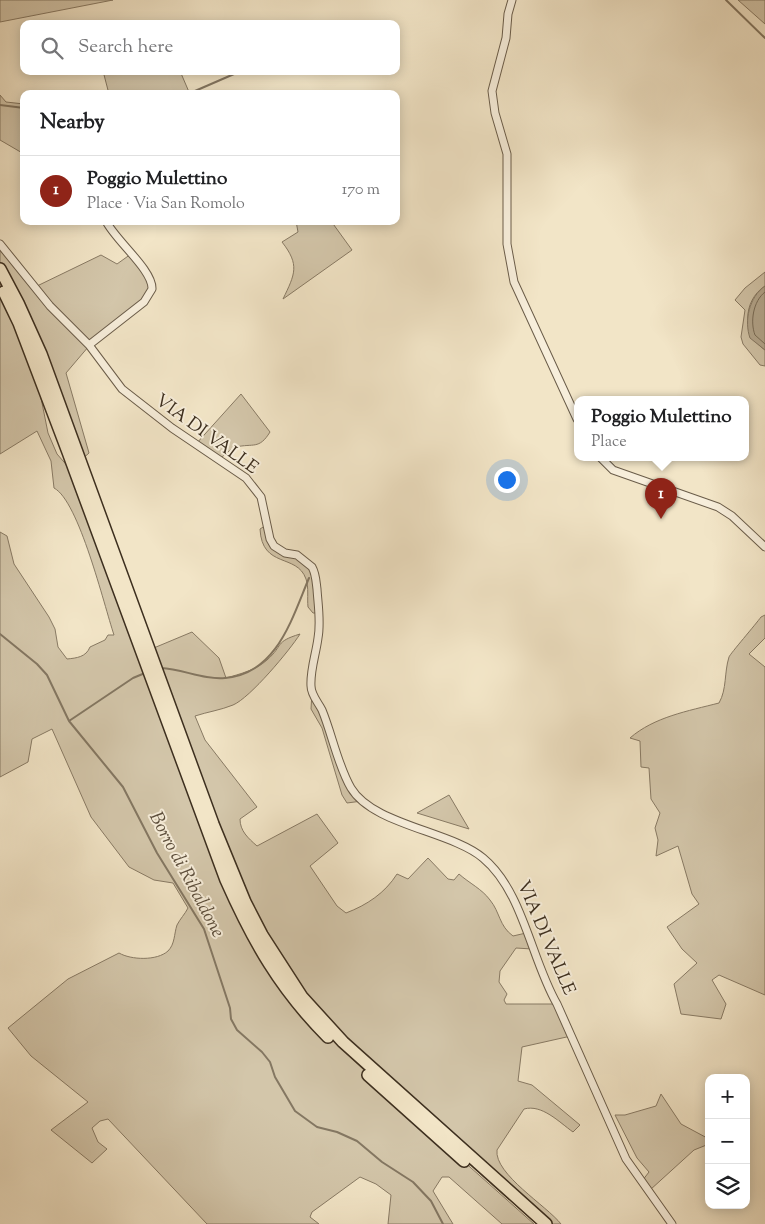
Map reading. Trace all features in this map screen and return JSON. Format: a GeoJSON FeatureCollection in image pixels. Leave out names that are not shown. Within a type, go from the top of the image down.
{"type":"FeatureCollection","features":[{"type":"Feature","properties":{"kind":"highway"},"geometry":{"type":"LineString","coordinates":[[0,269],[18,302],[41,354],[213,824],[245,902],[262,935],[298,992],[343,1042],[546,1224]]}},
{"type":"Feature","properties":{"kind":"highway"},"geometry":{"type":"LineString","coordinates":[[0,284],[19,323],[61,433],[214,850],[240,912],[259,949],[288,993],[337,1046],[534,1224]]}},
{"type":"Feature","properties":{"kind":"street"},"geometry":{"type":"LineString","coordinates":[[512,0],[508,14],[506,38],[492,91],[495,113],[508,154],[509,254],[514,282],[574,413]]}},
{"type":"Feature","properties":{"kind":"street"},"geometry":{"type":"LineString","coordinates":[[89,346],[144,302],[152,290],[152,283],[149,278],[112,234],[108,225]]}},
{"type":"Feature","properties":{"kind":"street","name":"VIA DI VALLE"},"geometry":{"type":"LineString","coordinates":[[0,244],[50,306],[89,346],[122,388],[140,405],[246,478],[261,497],[270,539],[274,546],[285,553],[297,555],[312,567],[319,624],[313,659],[312,692],[321,709],[350,787],[362,801],[385,813],[411,826],[467,847],[483,857],[499,874],[513,896],[546,985],[557,1004],[626,1159],[672,1224]]}},
{"type":"Feature","properties":{"kind":"street"},"geometry":{"type":"LineString","coordinates":[[604,461],[613,470],[718,508],[732,516],[765,547]]}},
{"type":"Feature","properties":{"kind":"shaded area"},"geometry":{"type":"Polygon","coordinates":[[[0,0],[113,0],[0,22],[0,0]]]}},
{"type":"Feature","properties":{"kind":"shaded area"},"geometry":{"type":"Polygon","coordinates":[[[738,0],[765,0],[765,24],[738,0]]]}},
{"type":"Feature","properties":{"kind":"shaded area"},"geometry":{"type":"Polygon","coordinates":[[[104,75],[182,75],[188,90],[108,90],[104,75]]]}},
{"type":"Feature","properties":{"kind":"shaded area"},"geometry":{"type":"Polygon","coordinates":[[[0,95],[6,102],[20,104],[20,152],[0,140],[0,95]]]}},
{"type":"Feature","properties":{"kind":"shaded area"},"geometry":{"type":"Polygon","coordinates":[[[297,225],[334,225],[352,250],[283,299],[294,270],[288,250],[282,242],[298,232],[297,225]]]}},
{"type":"Feature","properties":{"kind":"shaded area"},"geometry":{"type":"Polygon","coordinates":[[[0,244],[35,287],[101,255],[117,264],[131,254],[149,277],[149,295],[89,346],[66,373],[89,453],[80,461],[0,269],[0,244]]]}},
{"type":"Feature","properties":{"kind":"shaded area"},"geometry":{"type":"Polygon","coordinates":[[[765,272],[765,286],[757,292],[752,300],[748,318],[752,336],[757,344],[765,350],[765,366],[760,365],[743,344],[741,337],[745,310],[735,300],[745,288],[765,272]]]}},
{"type":"Feature","properties":{"kind":"shaded area"},"geometry":{"type":"Polygon","coordinates":[[[0,284],[40,393],[48,433],[57,454],[77,477],[174,740],[304,1012],[397,1102],[534,1224],[502,1224],[449,1177],[442,1177],[433,1191],[453,1224],[388,1224],[391,1195],[376,1184],[360,1177],[312,1212],[310,1217],[319,1224],[207,1224],[108,1119],[100,1121],[92,1128],[98,1142],[107,1149],[92,1163],[51,1130],[88,1102],[31,1056],[8,1028],[68,979],[119,953],[130,957],[151,958],[168,951],[172,945],[177,925],[188,908],[173,883],[154,880],[129,867],[91,817],[52,729],[32,739],[28,762],[0,777],[0,532],[7,536],[14,564],[49,617],[55,629],[58,647],[67,659],[84,655],[90,647],[105,640],[108,635],[114,635],[90,555],[73,512],[54,488],[51,461],[37,431],[0,454],[0,284]]]}},
{"type":"Feature","properties":{"kind":"shaded area"},"geometry":{"type":"Polygon","coordinates":[[[241,394],[270,432],[259,444],[236,447],[220,459],[196,444],[241,394]]]}},
{"type":"Feature","properties":{"kind":"shaded area"},"geometry":{"type":"Polygon","coordinates":[[[268,524],[274,546],[297,555],[312,567],[319,613],[313,613],[308,607],[307,582],[302,571],[273,556],[262,542],[260,529],[268,524]]]}},
{"type":"Feature","properties":{"kind":"shaded area"},"geometry":{"type":"Polygon","coordinates":[[[765,615],[765,638],[749,654],[765,667],[765,995],[719,975],[712,980],[726,1004],[721,1019],[681,1014],[674,984],[697,963],[682,949],[667,927],[699,904],[692,894],[678,846],[656,856],[658,840],[655,828],[660,813],[651,799],[649,768],[641,767],[640,741],[630,738],[639,731],[661,720],[719,703],[722,698],[729,657],[761,617],[765,615]]]}},
{"type":"Feature","properties":{"kind":"shaded area"},"geometry":{"type":"Polygon","coordinates":[[[192,632],[219,658],[226,678],[258,666],[267,660],[286,639],[300,634],[269,673],[240,701],[228,707],[195,716],[205,740],[257,807],[240,819],[240,823],[243,831],[257,846],[317,814],[338,843],[310,866],[337,906],[346,913],[375,898],[397,874],[408,879],[428,858],[448,879],[454,880],[459,874],[487,896],[505,928],[513,936],[526,933],[532,949],[516,948],[500,971],[499,982],[507,994],[504,1000],[506,1004],[557,1004],[571,1036],[522,1047],[518,1081],[532,1085],[580,1125],[573,1132],[544,1111],[531,1108],[524,1109],[497,1150],[498,1159],[512,1179],[561,1224],[546,1224],[343,1042],[262,935],[149,650],[192,632]]]}},
{"type":"Feature","properties":{"kind":"shaded area"},"geometry":{"type":"Polygon","coordinates":[[[312,692],[350,787],[362,801],[347,803],[342,795],[322,728],[311,709],[312,692]]]}},
{"type":"Feature","properties":{"kind":"shaded area"},"geometry":{"type":"Polygon","coordinates":[[[449,795],[469,829],[417,813],[449,795]]]}},
{"type":"Feature","properties":{"kind":"shaded area"},"geometry":{"type":"Polygon","coordinates":[[[661,1094],[681,1124],[705,1137],[705,1146],[694,1150],[650,1190],[642,1181],[649,1172],[637,1158],[615,1115],[625,1115],[656,1106],[661,1094]]]}},
{"type":"Feature","properties":{"kind":"water"},"geometry":{"type":"Polygon","coordinates":[[[765,286],[765,350],[750,338],[748,317],[755,296],[765,286]]]}},
{"type":"Feature","properties":{"kind":"waterway"},"geometry":{"type":"LineString","coordinates":[[726,0],[765,38]]}},
{"type":"Feature","properties":{"kind":"waterway"},"geometry":{"type":"LineString","coordinates":[[197,90],[232,75]]}},
{"type":"Feature","properties":{"kind":"waterway"},"geometry":{"type":"LineString","coordinates":[[0,105],[20,108]]}},
{"type":"Feature","properties":{"kind":"waterway"},"geometry":{"type":"LineString","coordinates":[[161,668],[201,676],[225,678],[243,674],[258,666],[270,655],[289,626],[309,578]]}},
{"type":"Feature","properties":{"kind":"waterway","name":"Borro di Ribaldone"},"geometry":{"type":"LineString","coordinates":[[0,634],[37,664],[47,675],[69,721],[123,787],[157,853],[204,929],[230,1008],[231,1019],[237,1030],[262,1052],[270,1062],[275,1077],[295,1111],[317,1127],[337,1132],[357,1141],[382,1162],[413,1182],[431,1201],[443,1224]]}},
{"type":"Feature","properties":{"kind":"waterway"},"geometry":{"type":"LineString","coordinates":[[69,721],[133,678],[145,673]]}},
{"type":"Feature","properties":{"kind":"place","name":"Poggio Mulettino"},"geometry":{"type":"Point","coordinates":[661,519]}}]}
